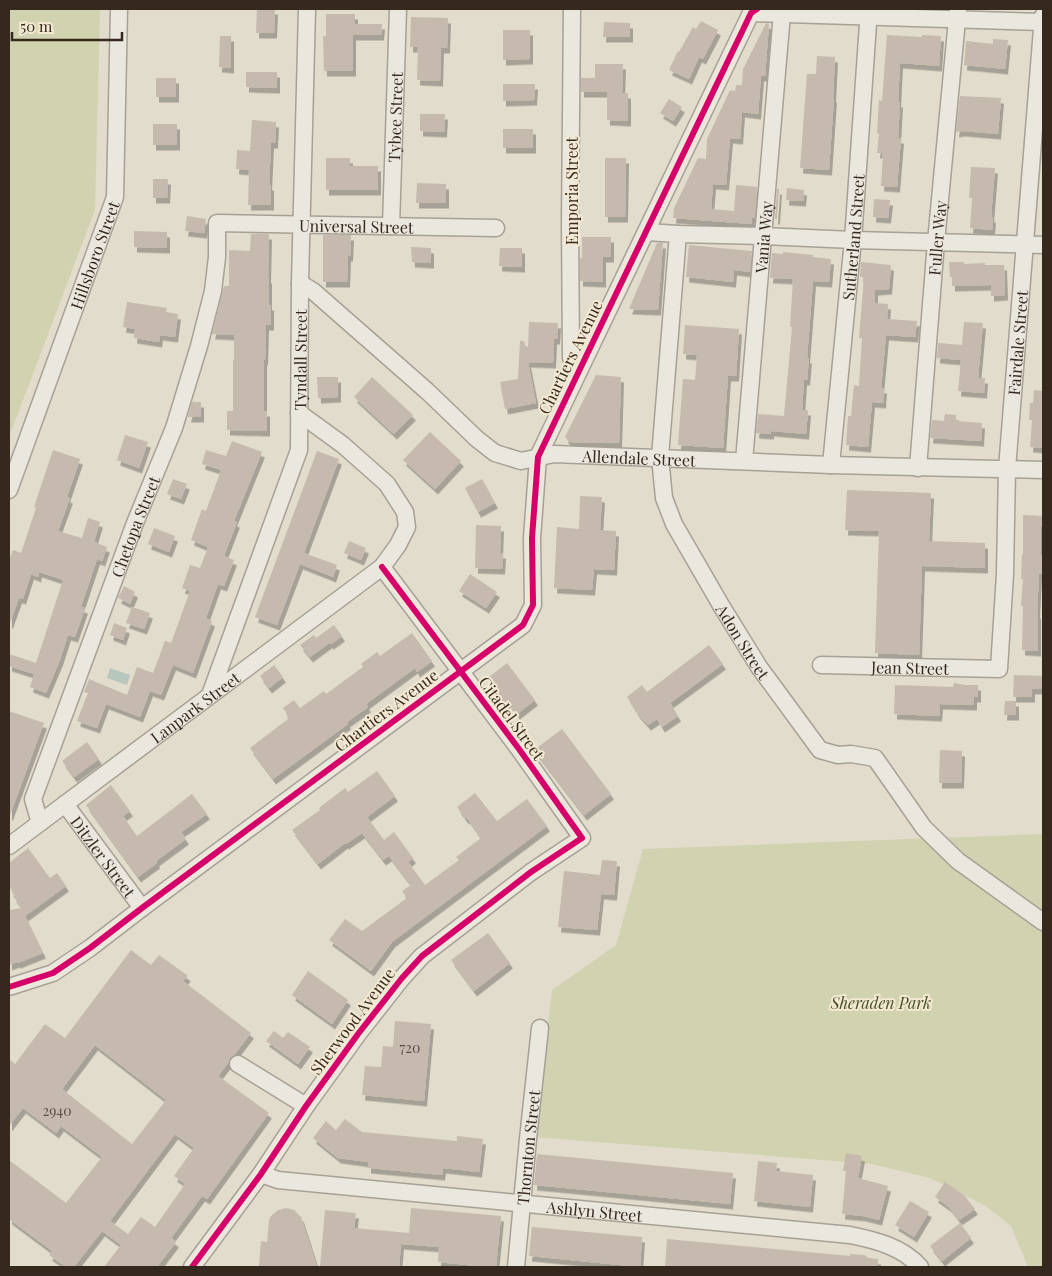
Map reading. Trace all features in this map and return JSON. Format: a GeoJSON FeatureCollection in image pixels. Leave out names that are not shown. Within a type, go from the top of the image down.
{"type":"FeatureCollection","features":[{"type":"Feature","properties":{"kind":"street","name":"Hillsboro Street"},"geometry":{"type":"LineString","coordinates":[[9,490],[115,197],[119,9]]}},
{"type":"Feature","properties":{"kind":"street","name":"Tyndall Street"},"geometry":{"type":"LineString","coordinates":[[210,695],[299,450],[301,224],[307,9]]}},
{"type":"Feature","properties":{"kind":"street","name":"Tybee Street"},"geometry":{"type":"LineString","coordinates":[[391,226],[398,9]]}},
{"type":"Feature","properties":{"kind":"street","name":"Emporia Street"},"geometry":{"type":"LineString","coordinates":[[572,9],[571,358],[579,370]]}},
{"type":"Feature","properties":{"kind":"street","name":"Chartiers Avenue"},"geometry":{"type":"LineString","coordinates":[[9,987],[53,973],[90,948],[523,626],[533,605],[532,538],[538,457],[753,10]]}},
{"type":"Feature","properties":{"kind":"street"},"geometry":{"type":"LineString","coordinates":[[753,10],[782,13],[958,14],[1043,22]]}},
{"type":"Feature","properties":{"kind":"street","name":"Vania Way"},"geometry":{"type":"LineString","coordinates":[[744,461],[782,13]]}},
{"type":"Feature","properties":{"kind":"street","name":"Sutherland Street"},"geometry":{"type":"LineString","coordinates":[[831,465],[853,240],[869,13]]}},
{"type":"Feature","properties":{"kind":"street","name":"Fuller Way"},"geometry":{"type":"LineString","coordinates":[[918,468],[936,242],[958,14]]}},
{"type":"Feature","properties":{"kind":"street","name":"Fairdale Street"},"geometry":{"type":"LineString","coordinates":[[999,669],[1005,574],[1007,470],[1043,16]]}},
{"type":"Feature","properties":{"kind":"street","name":"Universal Street"},"geometry":{"type":"LineString","coordinates":[[217,223],[496,228]]}},
{"type":"Feature","properties":{"kind":"street","name":"Chetopa Street"},"geometry":{"type":"LineString","coordinates":[[40,823],[33,799],[136,523],[174,428],[199,346],[216,275],[217,223]]}},
{"type":"Feature","properties":{"kind":"street"},"geometry":{"type":"LineString","coordinates":[[646,232],[1043,245]]}},
{"type":"Feature","properties":{"kind":"street","name":"Adon Street"},"geometry":{"type":"LineString","coordinates":[[678,234],[660,458],[664,498],[674,524],[722,607],[760,667],[820,750],[838,755],[851,754],[875,758],[924,828],[958,861],[1043,922]]}},
{"type":"Feature","properties":{"kind":"street","name":"Allendale Street"},"geometry":{"type":"LineString","coordinates":[[300,283],[313,291],[427,391],[477,439],[495,453],[521,461],[554,454],[918,468],[1043,470]]}},
{"type":"Feature","properties":{"kind":"street"},"geometry":{"type":"LineString","coordinates":[[299,413],[343,445],[387,484],[406,512],[407,527],[398,545],[382,567]]}},
{"type":"Feature","properties":{"kind":"street","name":"Lanpark Street"},"geometry":{"type":"LineString","coordinates":[[9,846],[382,567]]}},
{"type":"Feature","properties":{"kind":"street","name":"Citadel Street"},"geometry":{"type":"LineString","coordinates":[[382,567],[519,749],[582,838]]}},
{"type":"Feature","properties":{"kind":"street","name":"Jean Street"},"geometry":{"type":"LineString","coordinates":[[821,665],[999,669]]}},
{"type":"Feature","properties":{"kind":"street","name":"Ditzler Street"},"geometry":{"type":"LineString","coordinates":[[65,804],[142,908]]}},
{"type":"Feature","properties":{"kind":"street","name":"Sherwood Avenue"},"geometry":{"type":"LineString","coordinates":[[192,1267],[262,1174],[306,1106],[358,1034],[402,978],[425,953],[531,872],[582,838]]}},
{"type":"Feature","properties":{"kind":"street","name":"Thornton Street"},"geometry":{"type":"LineString","coordinates":[[516,1267],[540,1028]]}},
{"type":"Feature","properties":{"kind":"street"},"geometry":{"type":"LineString","coordinates":[[238,1064],[306,1106]]}},
{"type":"Feature","properties":{"kind":"street","name":"Ashlyn Street"},"geometry":{"type":"LineString","coordinates":[[262,1174],[278,1180],[850,1235],[886,1244],[910,1258],[920,1267]]}},
{"type":"Feature","properties":{"kind":"green space"},"geometry":{"type":"Polygon","coordinates":[[[9,9],[100,9],[95,210],[9,437],[9,9]]]}},
{"type":"Feature","properties":{"kind":"green space","name":"Sheraden Park"},"geometry":{"type":"Polygon","coordinates":[[[1043,834],[1043,1267],[1028,1267],[1011,1226],[986,1206],[930,1178],[872,1164],[534,1137],[552,990],[616,945],[643,849],[1043,834]]]}},
{"type":"Feature","properties":{"kind":"shaded area"},"geometry":{"type":"Polygon","coordinates":[[[110,668],[130,675],[127,685],[107,678],[110,668]]]}},
{"type":"Feature","properties":{"kind":"building"},"geometry":{"type":"Polygon","coordinates":[[[257,9],[275,9],[274,33],[256,33],[257,9]]]}},
{"type":"Feature","properties":{"kind":"building"},"geometry":{"type":"Polygon","coordinates":[[[326,14],[355,14],[355,24],[382,24],[381,35],[353,35],[353,71],[324,71],[323,36],[326,36],[326,14]]]}},
{"type":"Feature","properties":{"kind":"building"},"geometry":{"type":"Polygon","coordinates":[[[411,17],[448,18],[447,48],[441,48],[440,81],[417,80],[418,47],[410,47],[411,17]]]}},
{"type":"Feature","properties":{"kind":"building"},"geometry":{"type":"Polygon","coordinates":[[[701,21],[718,30],[703,59],[699,57],[689,79],[669,70],[693,27],[696,29],[701,21]]]}},
{"type":"Feature","properties":{"kind":"building"},"geometry":{"type":"Polygon","coordinates":[[[604,22],[630,23],[630,37],[603,37],[604,22]]]}},
{"type":"Feature","properties":{"kind":"building"},"geometry":{"type":"Polygon","coordinates":[[[766,23],[769,24],[765,76],[761,76],[758,114],[742,112],[740,139],[730,138],[726,185],[713,184],[711,209],[734,211],[736,185],[757,187],[755,218],[752,218],[751,224],[673,218],[674,208],[698,158],[706,159],[707,139],[730,90],[735,91],[736,85],[742,85],[743,69],[766,23]]]}},
{"type":"Feature","properties":{"kind":"building"},"geometry":{"type":"Polygon","coordinates":[[[503,30],[530,30],[530,59],[503,60],[503,30]]]}},
{"type":"Feature","properties":{"kind":"building"},"geometry":{"type":"Polygon","coordinates":[[[887,35],[941,36],[939,66],[900,63],[898,138],[901,138],[897,187],[881,186],[883,153],[877,153],[879,100],[882,101],[887,35]]]}},
{"type":"Feature","properties":{"kind":"building"},"geometry":{"type":"Polygon","coordinates":[[[220,36],[231,36],[231,68],[219,67],[220,36]]]}},
{"type":"Feature","properties":{"kind":"building"},"geometry":{"type":"Polygon","coordinates":[[[993,39],[1008,40],[1005,69],[964,65],[966,41],[993,44],[993,39]]]}},
{"type":"Feature","properties":{"kind":"building"},"geometry":{"type":"Polygon","coordinates":[[[817,56],[835,57],[829,170],[800,168],[807,74],[816,74],[817,56]]]}},
{"type":"Feature","properties":{"kind":"building"},"geometry":{"type":"Polygon","coordinates":[[[595,64],[623,64],[622,93],[628,93],[628,121],[607,120],[607,92],[581,92],[581,78],[595,78],[595,64]]]}},
{"type":"Feature","properties":{"kind":"building"},"geometry":{"type":"Polygon","coordinates":[[[246,72],[277,72],[277,88],[246,87],[246,72]]]}},
{"type":"Feature","properties":{"kind":"building"},"geometry":{"type":"Polygon","coordinates":[[[156,78],[176,78],[176,97],[156,97],[156,78]]]}},
{"type":"Feature","properties":{"kind":"building"},"geometry":{"type":"Polygon","coordinates":[[[503,84],[535,84],[534,100],[503,101],[503,84]]]}},
{"type":"Feature","properties":{"kind":"building"},"geometry":{"type":"Polygon","coordinates":[[[960,96],[1001,98],[998,134],[956,132],[960,96]]]}},
{"type":"Feature","properties":{"kind":"building"},"geometry":{"type":"Polygon","coordinates":[[[669,99],[682,107],[673,121],[660,113],[669,99]]]}},
{"type":"Feature","properties":{"kind":"building"},"geometry":{"type":"Polygon","coordinates":[[[420,114],[445,114],[444,132],[420,131],[420,114]]]}},
{"type":"Feature","properties":{"kind":"building"},"geometry":{"type":"Polygon","coordinates":[[[252,120],[276,122],[275,143],[271,143],[269,185],[271,185],[271,205],[248,205],[249,170],[236,169],[237,150],[250,151],[252,120]]]}},
{"type":"Feature","properties":{"kind":"building"},"geometry":{"type":"Polygon","coordinates":[[[153,124],[177,124],[177,145],[153,145],[153,124]]]}},
{"type":"Feature","properties":{"kind":"building"},"geometry":{"type":"Polygon","coordinates":[[[503,129],[533,129],[533,148],[503,148],[503,129]]]}},
{"type":"Feature","properties":{"kind":"building"},"geometry":{"type":"Polygon","coordinates":[[[326,158],[350,158],[350,166],[378,166],[378,190],[326,190],[326,158]]]}},
{"type":"Feature","properties":{"kind":"building"},"geometry":{"type":"Polygon","coordinates":[[[605,158],[626,158],[625,217],[605,217],[605,158]]]}},
{"type":"Feature","properties":{"kind":"building"},"geometry":{"type":"Polygon","coordinates":[[[971,167],[995,168],[991,217],[993,217],[992,230],[970,228],[972,198],[969,198],[971,167]]]}},
{"type":"Feature","properties":{"kind":"building"},"geometry":{"type":"Polygon","coordinates":[[[153,179],[168,179],[167,198],[153,198],[153,179]]]}},
{"type":"Feature","properties":{"kind":"building"},"geometry":{"type":"Polygon","coordinates":[[[417,183],[446,184],[446,203],[416,203],[417,183]]]}},
{"type":"Feature","properties":{"kind":"building"},"geometry":{"type":"Polygon","coordinates":[[[787,188],[804,190],[803,201],[786,200],[787,188]]]}},
{"type":"Feature","properties":{"kind":"building"},"geometry":{"type":"Polygon","coordinates":[[[777,189],[779,189],[777,219],[775,219],[777,189]]]}},
{"type":"Feature","properties":{"kind":"building"},"geometry":{"type":"Polygon","coordinates":[[[874,199],[890,200],[888,218],[873,217],[874,199]]]}},
{"type":"Feature","properties":{"kind":"building"},"geometry":{"type":"Polygon","coordinates":[[[187,216],[206,219],[204,233],[185,231],[187,216]]]}},
{"type":"Feature","properties":{"kind":"building"},"geometry":{"type":"Polygon","coordinates":[[[134,231],[167,232],[167,248],[134,247],[134,231]]]}},
{"type":"Feature","properties":{"kind":"building"},"geometry":{"type":"Polygon","coordinates":[[[251,234],[269,234],[268,278],[271,325],[266,325],[264,360],[264,411],[267,411],[267,431],[227,430],[227,411],[233,411],[234,335],[212,334],[224,286],[229,286],[229,250],[250,251],[251,234]]]}},
{"type":"Feature","properties":{"kind":"building"},"geometry":{"type":"Polygon","coordinates":[[[323,235],[351,235],[347,282],[323,282],[323,235]]]}},
{"type":"Feature","properties":{"kind":"building"},"geometry":{"type":"Polygon","coordinates":[[[582,237],[611,237],[611,257],[603,257],[603,282],[580,281],[582,237]]]}},
{"type":"Feature","properties":{"kind":"building"},"geometry":{"type":"Polygon","coordinates":[[[657,243],[663,243],[658,310],[629,309],[657,243]]]}},
{"type":"Feature","properties":{"kind":"building"},"geometry":{"type":"Polygon","coordinates":[[[689,245],[752,251],[750,272],[734,270],[733,282],[686,277],[689,245]]]}},
{"type":"Feature","properties":{"kind":"building"},"geometry":{"type":"Polygon","coordinates":[[[411,247],[431,248],[431,263],[412,262],[411,247]]]}},
{"type":"Feature","properties":{"kind":"building"},"geometry":{"type":"Polygon","coordinates":[[[500,248],[522,248],[522,267],[499,266],[500,248]]]}},
{"type":"Feature","properties":{"kind":"building"},"geometry":{"type":"Polygon","coordinates":[[[783,252],[831,259],[829,282],[813,281],[807,358],[809,358],[807,380],[804,380],[802,410],[808,410],[806,434],[771,431],[771,434],[756,433],[758,414],[784,416],[792,327],[790,327],[793,279],[770,278],[772,253],[783,254],[783,252]]]}},
{"type":"Feature","properties":{"kind":"building"},"geometry":{"type":"Polygon","coordinates":[[[861,262],[891,265],[889,289],[875,290],[875,303],[888,304],[887,319],[917,321],[915,337],[886,335],[881,388],[884,388],[883,403],[872,402],[868,447],[846,445],[848,416],[851,416],[854,385],[859,386],[862,338],[859,338],[864,277],[860,277],[861,262]]]}},
{"type":"Feature","properties":{"kind":"building"},"geometry":{"type":"Polygon","coordinates":[[[949,262],[1004,265],[1005,295],[991,296],[991,285],[952,286],[949,262]]]}},
{"type":"Feature","properties":{"kind":"building"},"geometry":{"type":"Polygon","coordinates":[[[127,302],[167,308],[166,312],[178,314],[175,337],[160,335],[159,342],[134,338],[135,329],[123,327],[127,302]]]}},
{"type":"Feature","properties":{"kind":"building"},"geometry":{"type":"Polygon","coordinates":[[[529,322],[558,323],[557,339],[554,339],[553,363],[528,362],[536,403],[505,409],[500,382],[518,379],[520,341],[524,341],[526,348],[528,348],[529,322]]]}},
{"type":"Feature","properties":{"kind":"building"},"geometry":{"type":"Polygon","coordinates":[[[964,322],[983,323],[978,378],[985,378],[984,393],[958,391],[961,360],[937,358],[938,343],[962,345],[964,322]]]}},
{"type":"Feature","properties":{"kind":"building"},"geometry":{"type":"Polygon","coordinates":[[[685,325],[739,329],[736,376],[728,376],[723,448],[678,445],[683,379],[695,380],[697,355],[683,354],[685,325]]]}},
{"type":"Feature","properties":{"kind":"building"},"geometry":{"type":"Polygon","coordinates":[[[596,375],[621,377],[619,443],[569,442],[565,437],[596,375]]]}},
{"type":"Feature","properties":{"kind":"building"},"geometry":{"type":"Polygon","coordinates":[[[317,377],[338,377],[338,397],[318,398],[317,377]]]}},
{"type":"Feature","properties":{"kind":"building"},"geometry":{"type":"Polygon","coordinates":[[[372,377],[413,415],[394,434],[354,397],[372,377]]]}},
{"type":"Feature","properties":{"kind":"building"},"geometry":{"type":"Polygon","coordinates":[[[1034,390],[1043,391],[1043,448],[1030,447],[1032,420],[1029,420],[1030,403],[1033,403],[1034,390]]]}},
{"type":"Feature","properties":{"kind":"building"},"geometry":{"type":"Polygon","coordinates":[[[192,402],[201,402],[201,417],[188,417],[192,402]]]}},
{"type":"Feature","properties":{"kind":"building"},"geometry":{"type":"Polygon","coordinates":[[[945,414],[956,415],[956,421],[982,423],[981,441],[930,438],[932,420],[944,421],[945,414]]]}},
{"type":"Feature","properties":{"kind":"building"},"geometry":{"type":"Polygon","coordinates":[[[430,432],[461,461],[435,489],[403,460],[430,432]]]}},
{"type":"Feature","properties":{"kind":"building"},"geometry":{"type":"Polygon","coordinates":[[[125,435],[148,442],[139,468],[117,460],[125,435]]]}},
{"type":"Feature","properties":{"kind":"building"},"geometry":{"type":"Polygon","coordinates":[[[232,441],[262,452],[234,521],[237,522],[224,556],[234,560],[224,586],[218,584],[206,618],[212,621],[193,673],[173,665],[161,695],[150,691],[140,717],[106,704],[97,728],[77,721],[88,693],[84,692],[89,679],[127,695],[137,667],[153,673],[165,641],[171,643],[190,591],[182,588],[190,565],[200,568],[208,547],[191,540],[202,509],[206,511],[221,470],[202,464],[206,450],[226,456],[232,441]]]}},
{"type":"Feature","properties":{"kind":"building"},"geometry":{"type":"Polygon","coordinates":[[[53,450],[80,459],[67,497],[70,498],[58,531],[82,538],[88,518],[100,522],[94,542],[107,547],[102,561],[97,559],[81,607],[85,608],[75,637],[68,635],[46,693],[30,687],[34,674],[9,666],[9,654],[36,663],[63,580],[39,572],[38,577],[31,574],[23,599],[19,598],[9,623],[9,561],[13,550],[21,553],[53,450]]]}},
{"type":"Feature","properties":{"kind":"building"},"geometry":{"type":"Polygon","coordinates":[[[317,451],[339,459],[304,553],[337,565],[333,577],[300,564],[277,625],[255,617],[317,451]]]}},
{"type":"Feature","properties":{"kind":"building"},"geometry":{"type":"Polygon","coordinates":[[[173,479],[187,484],[181,499],[167,494],[173,479]]]}},
{"type":"Feature","properties":{"kind":"building"},"geometry":{"type":"Polygon","coordinates":[[[482,479],[495,503],[478,512],[465,488],[482,479]]]}},
{"type":"Feature","properties":{"kind":"building"},"geometry":{"type":"Polygon","coordinates":[[[847,490],[931,493],[929,541],[985,543],[985,568],[922,566],[919,655],[875,653],[879,531],[845,530],[847,490]]]}},
{"type":"Feature","properties":{"kind":"building"},"geometry":{"type":"Polygon","coordinates":[[[580,496],[602,497],[600,530],[616,531],[614,570],[594,569],[592,590],[554,588],[557,527],[579,529],[580,496]]]}},
{"type":"Feature","properties":{"kind":"building"},"geometry":{"type":"Polygon","coordinates":[[[1023,515],[1043,516],[1041,555],[1043,555],[1043,574],[1039,574],[1037,613],[1038,651],[1022,650],[1023,606],[1021,606],[1023,579],[1021,579],[1023,515]]]}},
{"type":"Feature","properties":{"kind":"building"},"geometry":{"type":"Polygon","coordinates":[[[476,525],[501,526],[500,553],[503,553],[502,569],[475,568],[476,525]]]}},
{"type":"Feature","properties":{"kind":"building"},"geometry":{"type":"Polygon","coordinates":[[[154,528],[175,536],[169,552],[148,544],[154,528]]]}},
{"type":"Feature","properties":{"kind":"building"},"geometry":{"type":"Polygon","coordinates":[[[349,541],[366,548],[361,560],[344,553],[349,541]]]}},
{"type":"Feature","properties":{"kind":"building"},"geometry":{"type":"Polygon","coordinates":[[[470,574],[497,592],[486,608],[459,591],[470,574]]]}},
{"type":"Feature","properties":{"kind":"building"},"geometry":{"type":"Polygon","coordinates":[[[124,586],[135,592],[130,604],[118,598],[124,586]]]}},
{"type":"Feature","properties":{"kind":"building"},"geometry":{"type":"Polygon","coordinates":[[[132,607],[150,613],[144,629],[126,623],[132,607]]]}},
{"type":"Feature","properties":{"kind":"building"},"geometry":{"type":"Polygon","coordinates":[[[114,623],[127,628],[123,640],[110,635],[114,623]]]}},
{"type":"Feature","properties":{"kind":"building"},"geometry":{"type":"Polygon","coordinates":[[[334,625],[342,636],[310,657],[300,645],[314,635],[316,638],[334,625]]]}},
{"type":"Feature","properties":{"kind":"building"},"geometry":{"type":"Polygon","coordinates":[[[412,633],[432,661],[417,672],[415,668],[366,704],[368,707],[347,722],[348,724],[273,779],[250,748],[288,719],[287,717],[289,716],[283,708],[294,700],[300,708],[324,691],[326,694],[363,667],[361,664],[377,652],[380,656],[412,633]]]}},
{"type":"Feature","properties":{"kind":"building"},"geometry":{"type":"Polygon","coordinates":[[[709,645],[723,664],[670,703],[678,716],[662,727],[657,719],[648,725],[627,697],[642,685],[647,692],[709,645]]]}},
{"type":"Feature","properties":{"kind":"building"},"geometry":{"type":"Polygon","coordinates":[[[507,663],[535,700],[517,714],[508,702],[505,704],[493,688],[496,686],[489,677],[507,663]]]}},
{"type":"Feature","properties":{"kind":"building"},"geometry":{"type":"Polygon","coordinates":[[[274,665],[283,677],[269,688],[260,676],[274,665]]]}},
{"type":"Feature","properties":{"kind":"building"},"geometry":{"type":"Polygon","coordinates":[[[1014,675],[1043,676],[1043,689],[1032,689],[1032,697],[1013,697],[1014,675]]]}},
{"type":"Feature","properties":{"kind":"building"},"geometry":{"type":"Polygon","coordinates":[[[954,683],[978,685],[978,697],[974,697],[974,705],[940,704],[939,716],[894,714],[895,685],[953,687],[954,683]]]}},
{"type":"Feature","properties":{"kind":"building"},"geometry":{"type":"Polygon","coordinates":[[[1005,701],[1016,701],[1016,715],[1004,715],[1005,701]]]}},
{"type":"Feature","properties":{"kind":"building"},"geometry":{"type":"Polygon","coordinates":[[[9,711],[44,723],[10,815],[9,815],[9,711]]]}},
{"type":"Feature","properties":{"kind":"building"},"geometry":{"type":"Polygon","coordinates":[[[562,729],[611,794],[584,815],[534,750],[562,729]]]}},
{"type":"Feature","properties":{"kind":"building"},"geometry":{"type":"Polygon","coordinates":[[[87,742],[99,759],[74,777],[62,761],[87,742]]]}},
{"type":"Feature","properties":{"kind":"building"},"geometry":{"type":"Polygon","coordinates":[[[940,750],[962,751],[961,783],[939,783],[940,750]]]}},
{"type":"Feature","properties":{"kind":"building"},"geometry":{"type":"Polygon","coordinates":[[[377,771],[395,796],[367,817],[384,840],[394,832],[413,858],[408,862],[425,885],[459,860],[456,857],[481,838],[457,807],[475,793],[497,821],[527,799],[547,826],[392,942],[371,971],[329,940],[345,919],[362,931],[407,898],[402,891],[411,885],[389,856],[383,860],[362,833],[345,843],[318,864],[292,830],[320,810],[319,808],[345,788],[348,792],[377,771]]]}},
{"type":"Feature","properties":{"kind":"building"},"geometry":{"type":"Polygon","coordinates":[[[111,785],[130,811],[123,816],[137,836],[192,794],[207,814],[181,832],[186,839],[138,877],[86,805],[111,785]]]}},
{"type":"Feature","properties":{"kind":"building"},"geometry":{"type":"Polygon","coordinates":[[[28,848],[50,878],[57,873],[66,886],[25,916],[43,953],[9,965],[9,910],[22,908],[13,896],[15,895],[9,886],[9,863],[28,848]]]}},
{"type":"Feature","properties":{"kind":"building"},"geometry":{"type":"Polygon","coordinates":[[[602,860],[617,861],[614,895],[601,894],[597,930],[558,927],[564,871],[600,875],[602,860]]]}},
{"type":"Feature","properties":{"kind":"building"},"geometry":{"type":"Polygon","coordinates":[[[488,933],[510,963],[474,991],[451,960],[488,933]]]}},
{"type":"Feature","properties":{"kind":"building"},"geometry":{"type":"Polygon","coordinates":[[[131,950],[151,965],[159,955],[188,976],[183,981],[251,1033],[218,1076],[269,1113],[207,1199],[202,1196],[171,1238],[176,1242],[157,1267],[104,1267],[121,1245],[102,1231],[74,1267],[66,1267],[49,1255],[52,1251],[9,1219],[9,1160],[66,1203],[102,1157],[61,1126],[56,1133],[23,1108],[9,1126],[9,1059],[15,1064],[45,1024],[65,1038],[131,950]],[[95,1045],[62,1089],[132,1144],[166,1100],[95,1045]],[[175,1134],[110,1221],[128,1234],[141,1217],[155,1227],[185,1184],[174,1176],[194,1148],[175,1134]]]}},
{"type":"Feature","properties":{"kind":"building"},"geometry":{"type":"Polygon","coordinates":[[[308,971],[348,1000],[332,1024],[292,995],[308,971]]]}},
{"type":"Feature","properties":{"kind":"building"},"geometry":{"type":"Polygon","coordinates":[[[395,1021],[431,1024],[424,1101],[362,1095],[365,1066],[381,1067],[383,1046],[393,1047],[395,1021]]]}},
{"type":"Feature","properties":{"kind":"building"},"geometry":{"type":"Polygon","coordinates":[[[274,1031],[283,1038],[288,1032],[310,1047],[298,1064],[266,1041],[274,1031]]]}},
{"type":"Feature","properties":{"kind":"building"},"geometry":{"type":"Polygon","coordinates":[[[345,1119],[362,1132],[457,1141],[457,1136],[483,1139],[479,1172],[443,1168],[442,1175],[368,1168],[368,1162],[338,1158],[313,1138],[326,1121],[336,1130],[345,1119]]]}},
{"type":"Feature","properties":{"kind":"building"},"geometry":{"type":"Polygon","coordinates":[[[846,1153],[862,1156],[858,1178],[888,1186],[879,1220],[842,1214],[846,1171],[843,1171],[846,1153]]]}},
{"type":"Feature","properties":{"kind":"building"},"geometry":{"type":"Polygon","coordinates":[[[537,1154],[733,1173],[730,1204],[534,1185],[537,1154]]]}},
{"type":"Feature","properties":{"kind":"building"},"geometry":{"type":"Polygon","coordinates":[[[758,1161],[777,1163],[776,1171],[813,1175],[810,1207],[754,1201],[758,1161]]]}},
{"type":"Feature","properties":{"kind":"building"},"geometry":{"type":"Polygon","coordinates":[[[945,1182],[964,1195],[975,1209],[959,1220],[949,1207],[935,1197],[945,1182]]]}},
{"type":"Feature","properties":{"kind":"building"},"geometry":{"type":"Polygon","coordinates":[[[910,1201],[929,1212],[914,1237],[895,1225],[910,1201]]]}},
{"type":"Feature","properties":{"kind":"building"},"geometry":{"type":"Polygon","coordinates":[[[286,1208],[294,1210],[301,1217],[317,1267],[259,1266],[261,1241],[267,1242],[270,1217],[278,1210],[286,1208]]]}},
{"type":"Feature","properties":{"kind":"building"},"geometry":{"type":"Polygon","coordinates":[[[411,1208],[501,1216],[496,1267],[467,1267],[467,1265],[438,1262],[439,1247],[401,1244],[399,1267],[320,1267],[325,1210],[356,1213],[354,1228],[409,1233],[411,1208]]]}},
{"type":"Feature","properties":{"kind":"building"},"geometry":{"type":"Polygon","coordinates":[[[960,1223],[971,1238],[942,1261],[930,1246],[960,1223]]]}},
{"type":"Feature","properties":{"kind":"building"},"geometry":{"type":"Polygon","coordinates":[[[532,1227],[642,1237],[640,1267],[529,1256],[532,1227]]]}},
{"type":"Feature","properties":{"kind":"building"},"geometry":{"type":"Polygon","coordinates":[[[667,1239],[850,1256],[850,1254],[864,1255],[869,1258],[878,1259],[878,1267],[665,1267],[667,1239]]]}},
{"type":"Feature","properties":{"kind":"cycle path"},"geometry":{"type":"LineString","coordinates":[[9,987],[53,973],[90,948],[523,625],[533,605],[532,538],[538,457],[751,13],[757,9]]}},
{"type":"Feature","properties":{"kind":"cycle path"},"geometry":{"type":"LineString","coordinates":[[192,1267],[261,1174],[306,1106],[358,1034],[402,978],[422,956],[531,872],[582,838],[519,749],[382,567]]}}]}
